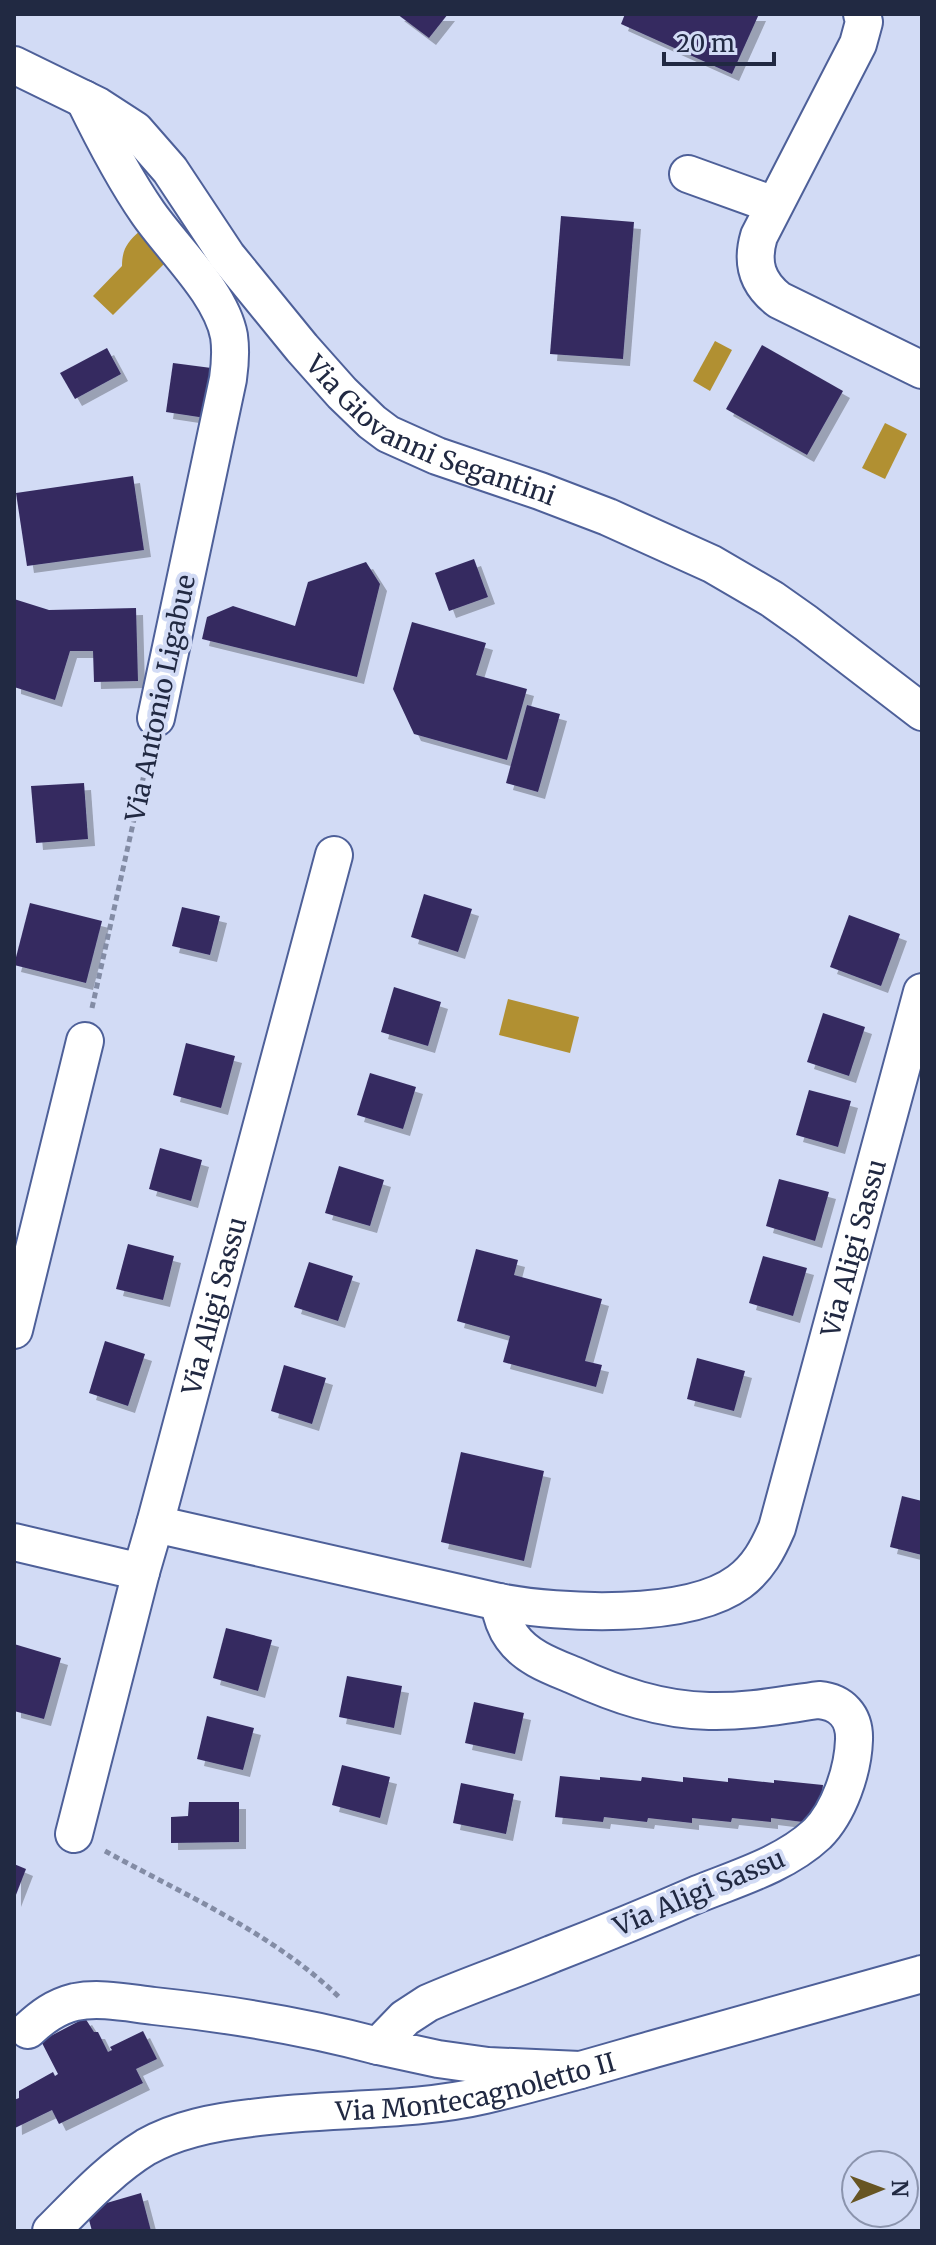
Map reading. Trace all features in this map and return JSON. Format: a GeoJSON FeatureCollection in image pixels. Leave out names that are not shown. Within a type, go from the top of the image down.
{"type":"FeatureCollection","features":[{"type":"Feature","properties":{"kind":"street"},"geometry":{"type":"LineString","coordinates":[[862,14],[864,22],[858,44],[759,236],[756,271],[770,293],[789,306],[922,370]]}},
{"type":"Feature","properties":{"kind":"street","name":"Via Giovanni Segantini"},"geometry":{"type":"LineString","coordinates":[[14,65],[123,121],[145,140],[170,170],[227,256],[302,348],[342,393],[388,434],[422,451],[585,508],[712,564],[772,599],[922,712]]}},
{"type":"Feature","properties":{"kind":"street","name":"Via Antonio Ligabue"},"geometry":{"type":"LineString","coordinates":[[84,99],[102,137],[148,213],[218,305],[229,334],[228,379],[156,718]]}},
{"type":"Feature","properties":{"kind":"street"},"geometry":{"type":"LineString","coordinates":[[688,174],[774,205]]}},
{"type":"Feature","properties":{"kind":"street","name":"Via Aligi Sassu"},"geometry":{"type":"LineString","coordinates":[[74,1834],[141,1572],[334,855]]}},
{"type":"Feature","properties":{"kind":"street","name":"Via Aligi Sassu"},"geometry":{"type":"LineString","coordinates":[[155,1524],[499,1602],[541,1608],[597,1611],[660,1608],[719,1593],[738,1583],[764,1556],[777,1528],[922,992]]}},
{"type":"Feature","properties":{"kind":"street"},"geometry":{"type":"LineString","coordinates":[[14,1330],[85,1041]]}},
{"type":"Feature","properties":{"kind":"street"},"geometry":{"type":"LineString","coordinates":[[14,1542],[141,1572]]}},
{"type":"Feature","properties":{"kind":"street","name":"Via Aligi Sassu"},"geometry":{"type":"LineString","coordinates":[[378,2046],[405,2018],[428,2003],[663,1909],[764,1867],[794,1851],[825,1825],[850,1767],[854,1731],[850,1716],[838,1704],[819,1700],[746,1711],[706,1711],[634,1699],[545,1663],[524,1650],[505,1626],[499,1602]]}},
{"type":"Feature","properties":{"kind":"street","name":"Via Montecagnoletto II"},"geometry":{"type":"LineString","coordinates":[[51,2231],[105,2178],[133,2156],[165,2138],[195,2128],[302,2111],[396,2107],[494,2093],[922,1974]]}},
{"type":"Feature","properties":{"kind":"street"},"geometry":{"type":"LineString","coordinates":[[28,2030],[62,2006],[82,2001],[108,2001],[295,2025],[438,2059],[488,2066],[580,2070]]}},
{"type":"Feature","properties":{"kind":"path","name":"Via Antonio Ligabue"},"geometry":{"type":"LineString","coordinates":[[85,1041],[156,718]]}},
{"type":"Feature","properties":{"kind":"path"},"geometry":{"type":"LineString","coordinates":[[74,1834],[250,1932],[305,1968],[343,2001]]}},
{"type":"Feature","properties":{"kind":"shaded area"},"geometry":{"type":"Polygon","coordinates":[[[140,231],[167,261],[113,315],[93,296],[122,266],[126,247],[140,231]]]}},
{"type":"Feature","properties":{"kind":"shaded area"},"geometry":{"type":"Polygon","coordinates":[[[715,341],[732,350],[710,391],[693,381],[715,341]]]}},
{"type":"Feature","properties":{"kind":"shaded area"},"geometry":{"type":"Polygon","coordinates":[[[885,423],[907,434],[885,479],[862,468],[885,423]]]}},
{"type":"Feature","properties":{"kind":"shaded area"},"geometry":{"type":"Polygon","coordinates":[[[508,999],[579,1017],[570,1053],[499,1035],[508,999]]]}},
{"type":"Feature","properties":{"kind":"building"},"geometry":{"type":"Polygon","coordinates":[[[397,14],[448,14],[429,38],[397,14]]]}},
{"type":"Feature","properties":{"kind":"building"},"geometry":{"type":"Polygon","coordinates":[[[625,14],[759,14],[732,74],[621,24],[625,14]]]}},
{"type":"Feature","properties":{"kind":"building"},"geometry":{"type":"Polygon","coordinates":[[[561,216],[634,222],[623,359],[550,354],[561,216]]]}},
{"type":"Feature","properties":{"kind":"building"},"geometry":{"type":"Polygon","coordinates":[[[762,345],[843,391],[807,455],[726,409],[762,345]]]}},
{"type":"Feature","properties":{"kind":"building"},"geometry":{"type":"Polygon","coordinates":[[[107,348],[121,374],[75,399],[60,373],[107,348]]]}},
{"type":"Feature","properties":{"kind":"building"},"geometry":{"type":"Polygon","coordinates":[[[173,363],[219,369],[212,419],[166,412],[173,363]]]}},
{"type":"Feature","properties":{"kind":"building"},"geometry":{"type":"Polygon","coordinates":[[[133,476],[144,550],[27,566],[16,493],[133,476]]]}},
{"type":"Feature","properties":{"kind":"building"},"geometry":{"type":"Polygon","coordinates":[[[474,559],[488,597],[449,611],[435,573],[474,559]]]}},
{"type":"Feature","properties":{"kind":"building"},"geometry":{"type":"Polygon","coordinates":[[[366,562],[380,584],[357,677],[202,639],[207,617],[233,606],[295,626],[308,582],[366,562]]]}},
{"type":"Feature","properties":{"kind":"building"},"geometry":{"type":"Polygon","coordinates":[[[14,599],[49,610],[136,608],[138,681],[94,682],[93,651],[70,651],[55,700],[14,687],[14,599]]]}},
{"type":"Feature","properties":{"kind":"building"},"geometry":{"type":"Polygon","coordinates":[[[412,622],[486,643],[476,675],[527,689],[507,760],[414,734],[393,689],[412,622]]]}},
{"type":"Feature","properties":{"kind":"building"},"geometry":{"type":"Polygon","coordinates":[[[527,705],[560,714],[538,792],[506,783],[527,705]]]}},
{"type":"Feature","properties":{"kind":"building"},"geometry":{"type":"Polygon","coordinates":[[[84,783],[88,839],[36,843],[31,786],[84,783]]]}},
{"type":"Feature","properties":{"kind":"building"},"geometry":{"type":"Polygon","coordinates":[[[424,894],[472,909],[458,952],[411,937],[424,894]]]}},
{"type":"Feature","properties":{"kind":"building"},"geometry":{"type":"Polygon","coordinates":[[[30,903],[102,921],[86,983],[14,965],[30,903]]]}},
{"type":"Feature","properties":{"kind":"building"},"geometry":{"type":"Polygon","coordinates":[[[182,907],[220,916],[210,955],[172,946],[182,907]]]}},
{"type":"Feature","properties":{"kind":"building"},"geometry":{"type":"Polygon","coordinates":[[[849,915],[900,934],[881,986],[830,967],[849,915]]]}},
{"type":"Feature","properties":{"kind":"building"},"geometry":{"type":"Polygon","coordinates":[[[394,987],[441,1002],[428,1046],[381,1032],[394,987]]]}},
{"type":"Feature","properties":{"kind":"building"},"geometry":{"type":"Polygon","coordinates":[[[823,1013],[865,1027],[849,1076],[807,1062],[823,1013]]]}},
{"type":"Feature","properties":{"kind":"building"},"geometry":{"type":"Polygon","coordinates":[[[186,1043],[235,1056],[221,1108],[173,1095],[186,1043]]]}},
{"type":"Feature","properties":{"kind":"building"},"geometry":{"type":"Polygon","coordinates":[[[370,1073],[416,1087],[403,1129],[357,1115],[370,1073]]]}},
{"type":"Feature","properties":{"kind":"building"},"geometry":{"type":"Polygon","coordinates":[[[809,1090],[851,1101],[838,1147],[796,1135],[809,1090]]]}},
{"type":"Feature","properties":{"kind":"building"},"geometry":{"type":"Polygon","coordinates":[[[160,1148],[202,1160],[191,1201],[149,1189],[160,1148]]]}},
{"type":"Feature","properties":{"kind":"building"},"geometry":{"type":"Polygon","coordinates":[[[339,1166],[384,1180],[370,1226],[325,1213],[339,1166]]]}},
{"type":"Feature","properties":{"kind":"building"},"geometry":{"type":"Polygon","coordinates":[[[779,1179],[829,1192],[815,1241],[766,1226],[779,1179]]]}},
{"type":"Feature","properties":{"kind":"building"},"geometry":{"type":"Polygon","coordinates":[[[128,1244],[174,1256],[163,1300],[116,1289],[128,1244]]]}},
{"type":"Feature","properties":{"kind":"building"},"geometry":{"type":"Polygon","coordinates":[[[476,1249],[518,1260],[514,1275],[602,1299],[585,1361],[602,1365],[596,1387],[503,1362],[510,1336],[457,1321],[476,1249]]]}},
{"type":"Feature","properties":{"kind":"building"},"geometry":{"type":"Polygon","coordinates":[[[763,1256],[807,1268],[793,1316],[749,1303],[763,1256]]]}},
{"type":"Feature","properties":{"kind":"building"},"geometry":{"type":"Polygon","coordinates":[[[309,1262],[353,1276],[338,1321],[294,1307],[309,1262]]]}},
{"type":"Feature","properties":{"kind":"building"},"geometry":{"type":"Polygon","coordinates":[[[105,1341],[145,1354],[128,1406],[89,1393],[105,1341]]]}},
{"type":"Feature","properties":{"kind":"building"},"geometry":{"type":"Polygon","coordinates":[[[697,1358],[745,1371],[734,1411],[687,1399],[697,1358]]]}},
{"type":"Feature","properties":{"kind":"building"},"geometry":{"type":"Polygon","coordinates":[[[284,1365],[326,1378],[312,1424],[271,1411],[284,1365]]]}},
{"type":"Feature","properties":{"kind":"building"},"geometry":{"type":"Polygon","coordinates":[[[461,1452],[544,1471],[524,1561],[441,1542],[461,1452]]]}},
{"type":"Feature","properties":{"kind":"building"},"geometry":{"type":"Polygon","coordinates":[[[902,1496],[922,1501],[922,1555],[890,1547],[902,1496]]]}},
{"type":"Feature","properties":{"kind":"building"},"geometry":{"type":"Polygon","coordinates":[[[226,1628],[272,1640],[258,1691],[213,1678],[226,1628]]]}},
{"type":"Feature","properties":{"kind":"building"},"geometry":{"type":"Polygon","coordinates":[[[14,1644],[61,1658],[44,1719],[14,1711],[14,1644]]]}},
{"type":"Feature","properties":{"kind":"building"},"geometry":{"type":"Polygon","coordinates":[[[347,1676],[402,1686],[394,1728],[339,1717],[347,1676]]]}},
{"type":"Feature","properties":{"kind":"building"},"geometry":{"type":"Polygon","coordinates":[[[474,1702],[524,1713],[515,1754],[465,1743],[474,1702]]]}},
{"type":"Feature","properties":{"kind":"building"},"geometry":{"type":"Polygon","coordinates":[[[207,1716],[254,1728],[243,1770],[197,1759],[207,1716]]]}},
{"type":"Feature","properties":{"kind":"building"},"geometry":{"type":"Polygon","coordinates":[[[342,1765],[390,1777],[380,1818],[332,1805],[342,1765]]]}},
{"type":"Feature","properties":{"kind":"building"},"geometry":{"type":"Polygon","coordinates":[[[560,1776],[641,1781],[642,1777],[683,1782],[683,1777],[728,1782],[728,1778],[823,1785],[819,1824],[771,1818],[771,1822],[732,1818],[731,1822],[692,1818],[692,1823],[648,1818],[647,1822],[604,1817],[603,1822],[555,1817],[560,1776]]]}},
{"type":"Feature","properties":{"kind":"building"},"geometry":{"type":"Polygon","coordinates":[[[461,1783],[514,1794],[506,1834],[453,1823],[461,1783]]]}},
{"type":"Feature","properties":{"kind":"building"},"geometry":{"type":"Polygon","coordinates":[[[189,1802],[239,1802],[239,1842],[171,1843],[171,1817],[188,1816],[189,1802]]]}},
{"type":"Feature","properties":{"kind":"building"},"geometry":{"type":"Polygon","coordinates":[[[14,1864],[26,1869],[14,1900],[14,1864]]]}},
{"type":"Feature","properties":{"kind":"building"},"geometry":{"type":"Polygon","coordinates":[[[85,2018],[94,2032],[98,2032],[108,2052],[112,2050],[110,2047],[143,2031],[157,2059],[136,2069],[143,2083],[59,2124],[52,2110],[15,2128],[14,2100],[19,2098],[19,2091],[53,2072],[55,2076],[58,2074],[41,2041],[85,2018]]]}},
{"type":"Feature","properties":{"kind":"building"},"geometry":{"type":"Polygon","coordinates":[[[141,2193],[151,2231],[92,2231],[86,2209],[141,2193]]]}}]}
